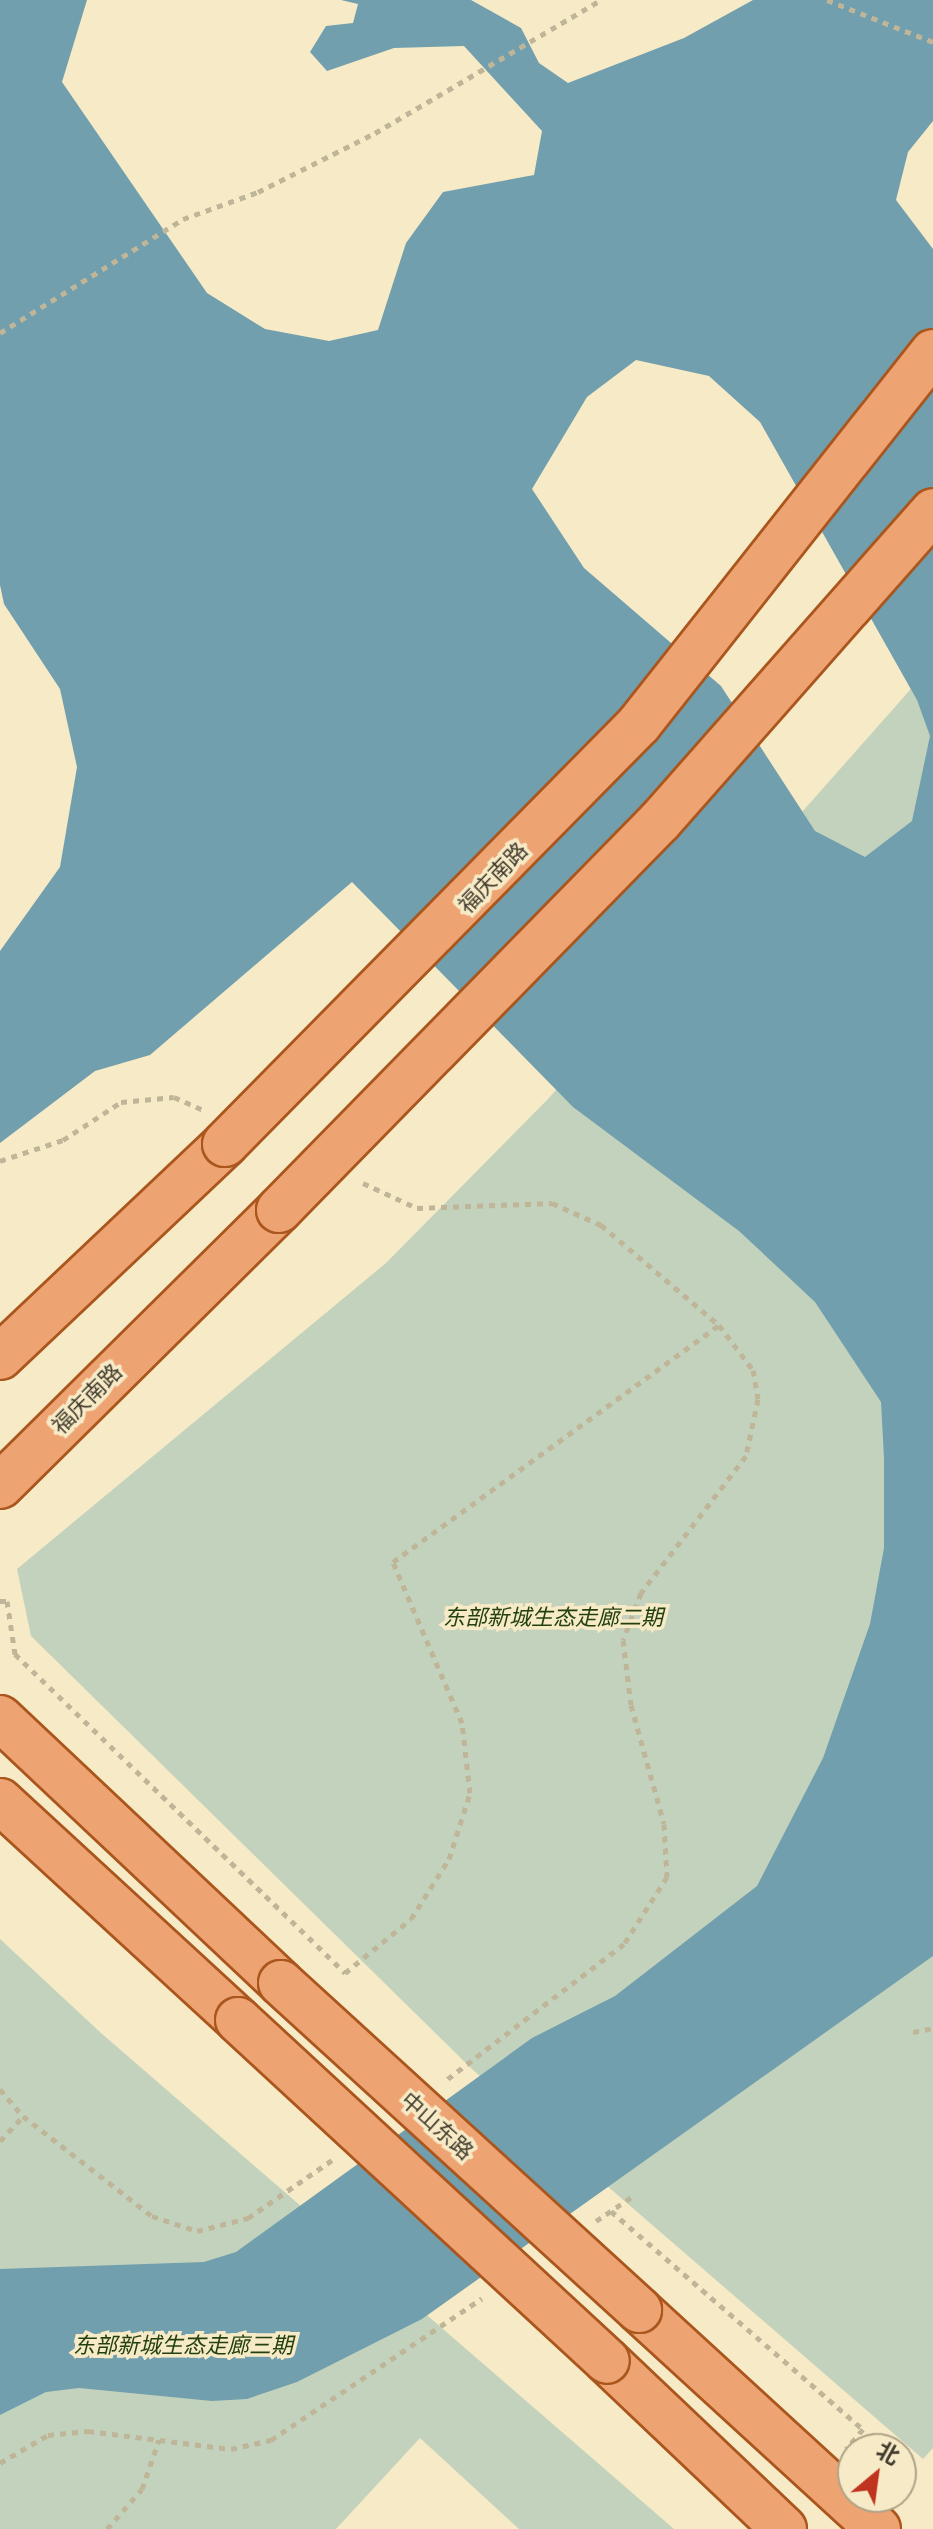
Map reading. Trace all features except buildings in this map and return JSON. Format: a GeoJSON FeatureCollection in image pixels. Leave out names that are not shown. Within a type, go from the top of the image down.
{"type":"FeatureCollection","features":[{"type":"Feature","properties":{"kind":"main road","name":"福庆南路"},"geometry":{"type":"LineString","coordinates":[[0,1357],[221,1130],[639,724],[933,352]]}},
{"type":"Feature","properties":{"kind":"main road","name":"福庆南路"},"geometry":{"type":"LineString","coordinates":[[0,1486],[279,1210],[660,821],[933,511]]}},
{"type":"Feature","properties":{"kind":"main road","name":"中山东路"},"geometry":{"type":"LineString","coordinates":[[0,1718],[281,1983],[878,2529]]}},
{"type":"Feature","properties":{"kind":"main road"},"geometry":{"type":"LineString","coordinates":[[0,1801],[607,2361],[784,2529]]}},
{"type":"Feature","properties":{"kind":"path"},"geometry":{"type":"LineString","coordinates":[[0,333],[183,219],[258,192],[375,133],[601,0]]}},
{"type":"Feature","properties":{"kind":"path"},"geometry":{"type":"LineString","coordinates":[[827,0],[933,42]]}},
{"type":"Feature","properties":{"kind":"path"},"geometry":{"type":"LineString","coordinates":[[0,1161],[63,1140],[121,1102],[174,1097],[221,1130]]}},
{"type":"Feature","properties":{"kind":"path"},"geometry":{"type":"LineString","coordinates":[[346,1175],[417,1208],[552,1203],[601,1225],[719,1325],[753,1370],[756,1429],[746,1456],[641,1593],[623,1640],[631,1705],[664,1824],[667,1877],[624,1944],[440,2084]]}},
{"type":"Feature","properties":{"kind":"path"},"geometry":{"type":"LineString","coordinates":[[0,1601],[7,1601],[15,1654],[345,1973],[411,1919],[449,1859],[470,1793],[462,1723],[393,1562],[719,1325]]}},
{"type":"Feature","properties":{"kind":"path"},"geometry":{"type":"LineString","coordinates":[[913,2032],[933,2028]]}},
{"type":"Feature","properties":{"kind":"path"},"geometry":{"type":"LineString","coordinates":[[0,2089],[23,2116],[152,2216],[197,2231],[248,2218],[338,2156]]}},
{"type":"Feature","properties":{"kind":"path"},"geometry":{"type":"LineString","coordinates":[[0,2141],[23,2116]]}},
{"type":"Feature","properties":{"kind":"path"},"geometry":{"type":"LineString","coordinates":[[585,2229],[636,2194]]}},
{"type":"Feature","properties":{"kind":"path"},"geometry":{"type":"LineString","coordinates":[[611,2211],[863,2429],[822,2478]]}},
{"type":"Feature","properties":{"kind":"path"},"geometry":{"type":"LineString","coordinates":[[0,2463],[48,2435],[88,2431],[231,2449],[271,2440],[493,2290]]}},
{"type":"Feature","properties":{"kind":"path"},"geometry":{"type":"LineString","coordinates":[[107,2529],[142,2489],[159,2440]]}},
{"type":"Feature","properties":{"kind":"green space","name":"东部新城生态走廊二期"},"geometry":{"type":"Polygon","coordinates":[[[933,664],[933,2448],[923,2459],[917,2454],[917,2433],[893,2433],[473,2070],[31,1636],[17,1569],[386,1263],[548,1099],[933,664]]]}},
{"type":"Feature","properties":{"kind":"green space","name":"东部新城生态走廊三期"},"geometry":{"type":"Polygon","coordinates":[[[0,1939],[101,2033],[674,2529],[519,2529],[420,2438],[336,2529],[0,2529],[0,1939]]]}},
{"type":"Feature","properties":{"kind":"water"},"geometry":{"type":"Polygon","coordinates":[[[0,0],[87,0],[62,82],[207,293],[265,329],[329,341],[378,330],[406,243],[443,192],[534,175],[542,131],[464,46],[394,48],[327,71],[310,52],[326,26],[353,23],[358,4],[341,0],[471,0],[521,28],[539,63],[568,83],[684,38],[753,0],[933,0],[933,121],[908,152],[896,200],[933,249],[933,1956],[422,2319],[297,2382],[247,2399],[212,2401],[79,2388],[46,2392],[0,2415],[0,2269],[204,2262],[236,2252],[532,2038],[615,1996],[757,1886],[823,1758],[870,1624],[884,1548],[881,1402],[815,1302],[739,1231],[573,1107],[352,882],[150,1055],[95,1071],[0,1143],[0,951],[60,867],[77,767],[60,689],[4,604],[0,585],[0,0]],[[636,360],[587,397],[532,489],[584,568],[721,686],[815,831],[865,857],[912,821],[930,736],[917,700],[760,422],[709,376],[636,360]]]}}]}
